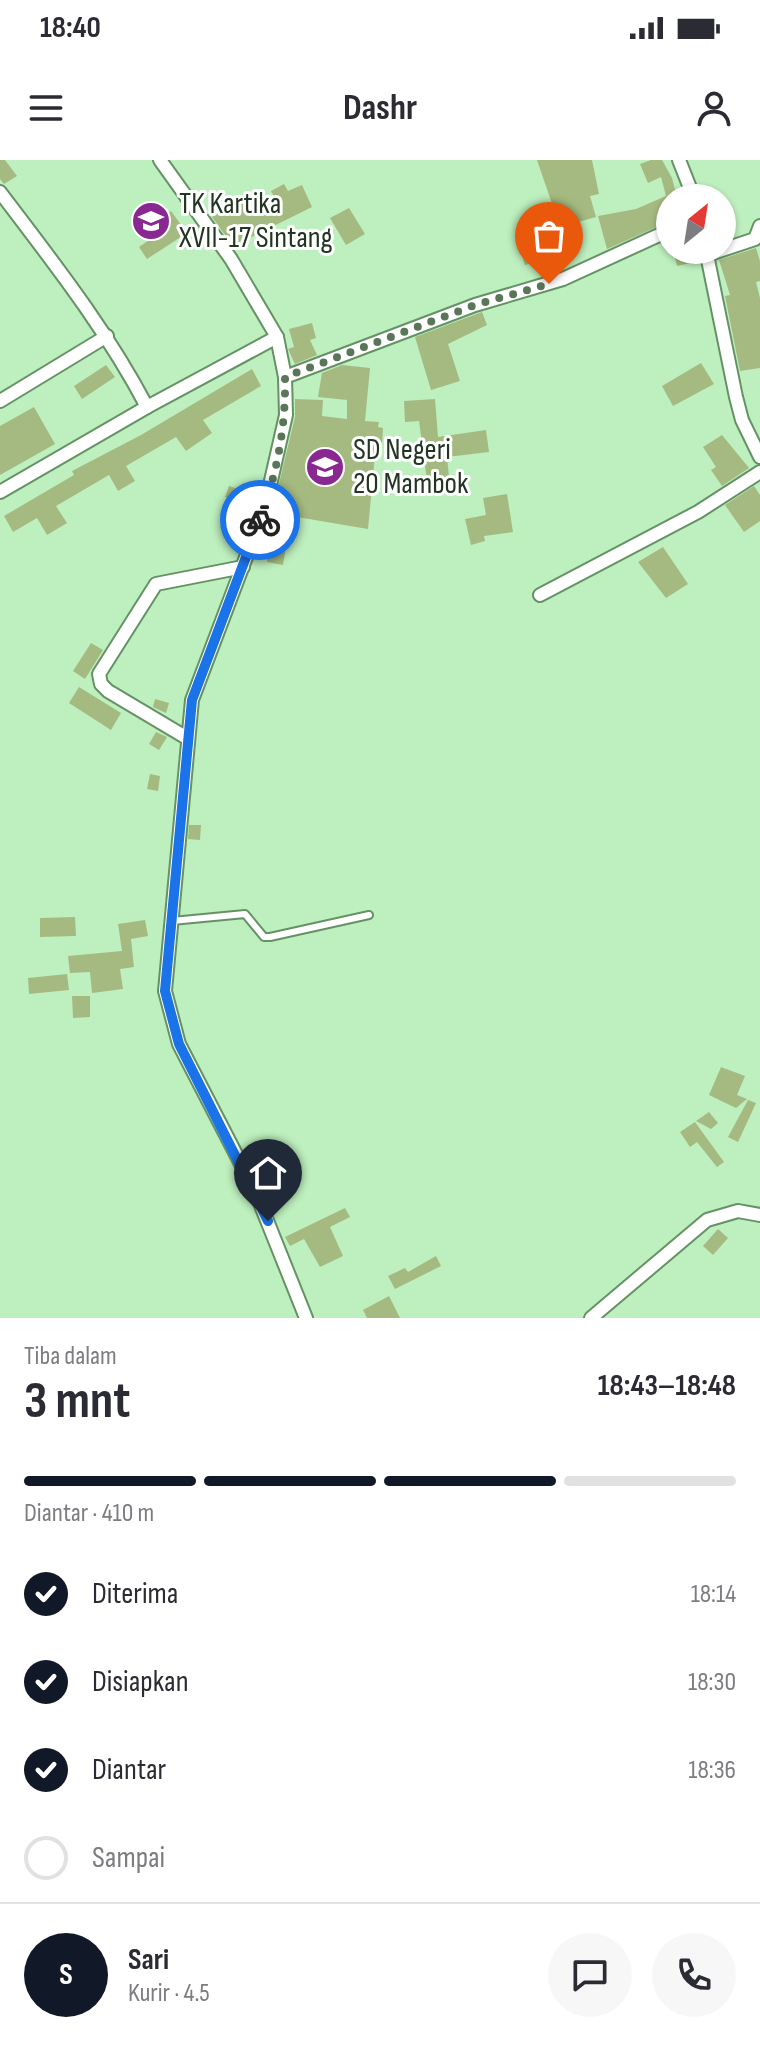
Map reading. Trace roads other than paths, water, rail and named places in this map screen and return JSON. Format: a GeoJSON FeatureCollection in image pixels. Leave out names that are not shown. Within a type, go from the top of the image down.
{"type":"FeatureCollection","features":[{"type":"Feature","properties":{"kind":"street"},"geometry":{"type":"LineString","coordinates":[[160,160],[231,259],[277,337],[285,377],[286,415],[281,446],[243,567],[192,700],[169,921],[165,991],[173,1029],[256,1193],[306,1318]]}},
{"type":"Feature","properties":{"kind":"street"},"geometry":{"type":"LineString","coordinates":[[679,160],[688,184]]}},
{"type":"Feature","properties":{"kind":"street"},"geometry":{"type":"LineString","coordinates":[[0,192],[107,336],[147,407]]}},
{"type":"Feature","properties":{"kind":"street"},"geometry":{"type":"LineString","coordinates":[[736,245],[755,239],[760,226]]}},
{"type":"Feature","properties":{"kind":"street"},"geometry":{"type":"LineString","coordinates":[[285,377],[475,305],[563,279],[656,236]]}},
{"type":"Feature","properties":{"kind":"street"},"geometry":{"type":"LineString","coordinates":[[709,264],[742,420],[760,457]]}},
{"type":"Feature","properties":{"kind":"street"},"geometry":{"type":"LineString","coordinates":[[0,401],[107,336]]}},
{"type":"Feature","properties":{"kind":"street"},"geometry":{"type":"LineString","coordinates":[[0,492],[277,337]]}},
{"type":"Feature","properties":{"kind":"street"},"geometry":{"type":"LineString","coordinates":[[540,595],[698,512],[760,472]]}},
{"type":"Feature","properties":{"kind":"street"},"geometry":{"type":"LineString","coordinates":[[187,738],[108,691],[101,684],[99,674],[156,584],[243,567]]}},
{"type":"Feature","properties":{"kind":"street"},"geometry":{"type":"LineString","coordinates":[[591,1318],[707,1220],[738,1211],[760,1215]]}},
{"type":"Feature","properties":{"kind":"lane"},"geometry":{"type":"LineString","coordinates":[[169,921],[245,914],[264,937],[270,937],[369,915]]}},
{"type":"Feature","properties":{"kind":"place","name":"TK Kartika XVII-17 Sintang"},"geometry":{"type":"Point","coordinates":[151,221]}},
{"type":"Feature","properties":{"kind":"place","name":"SD Negeri 20 Mambok"},"geometry":{"type":"Point","coordinates":[325,467]}}]}
